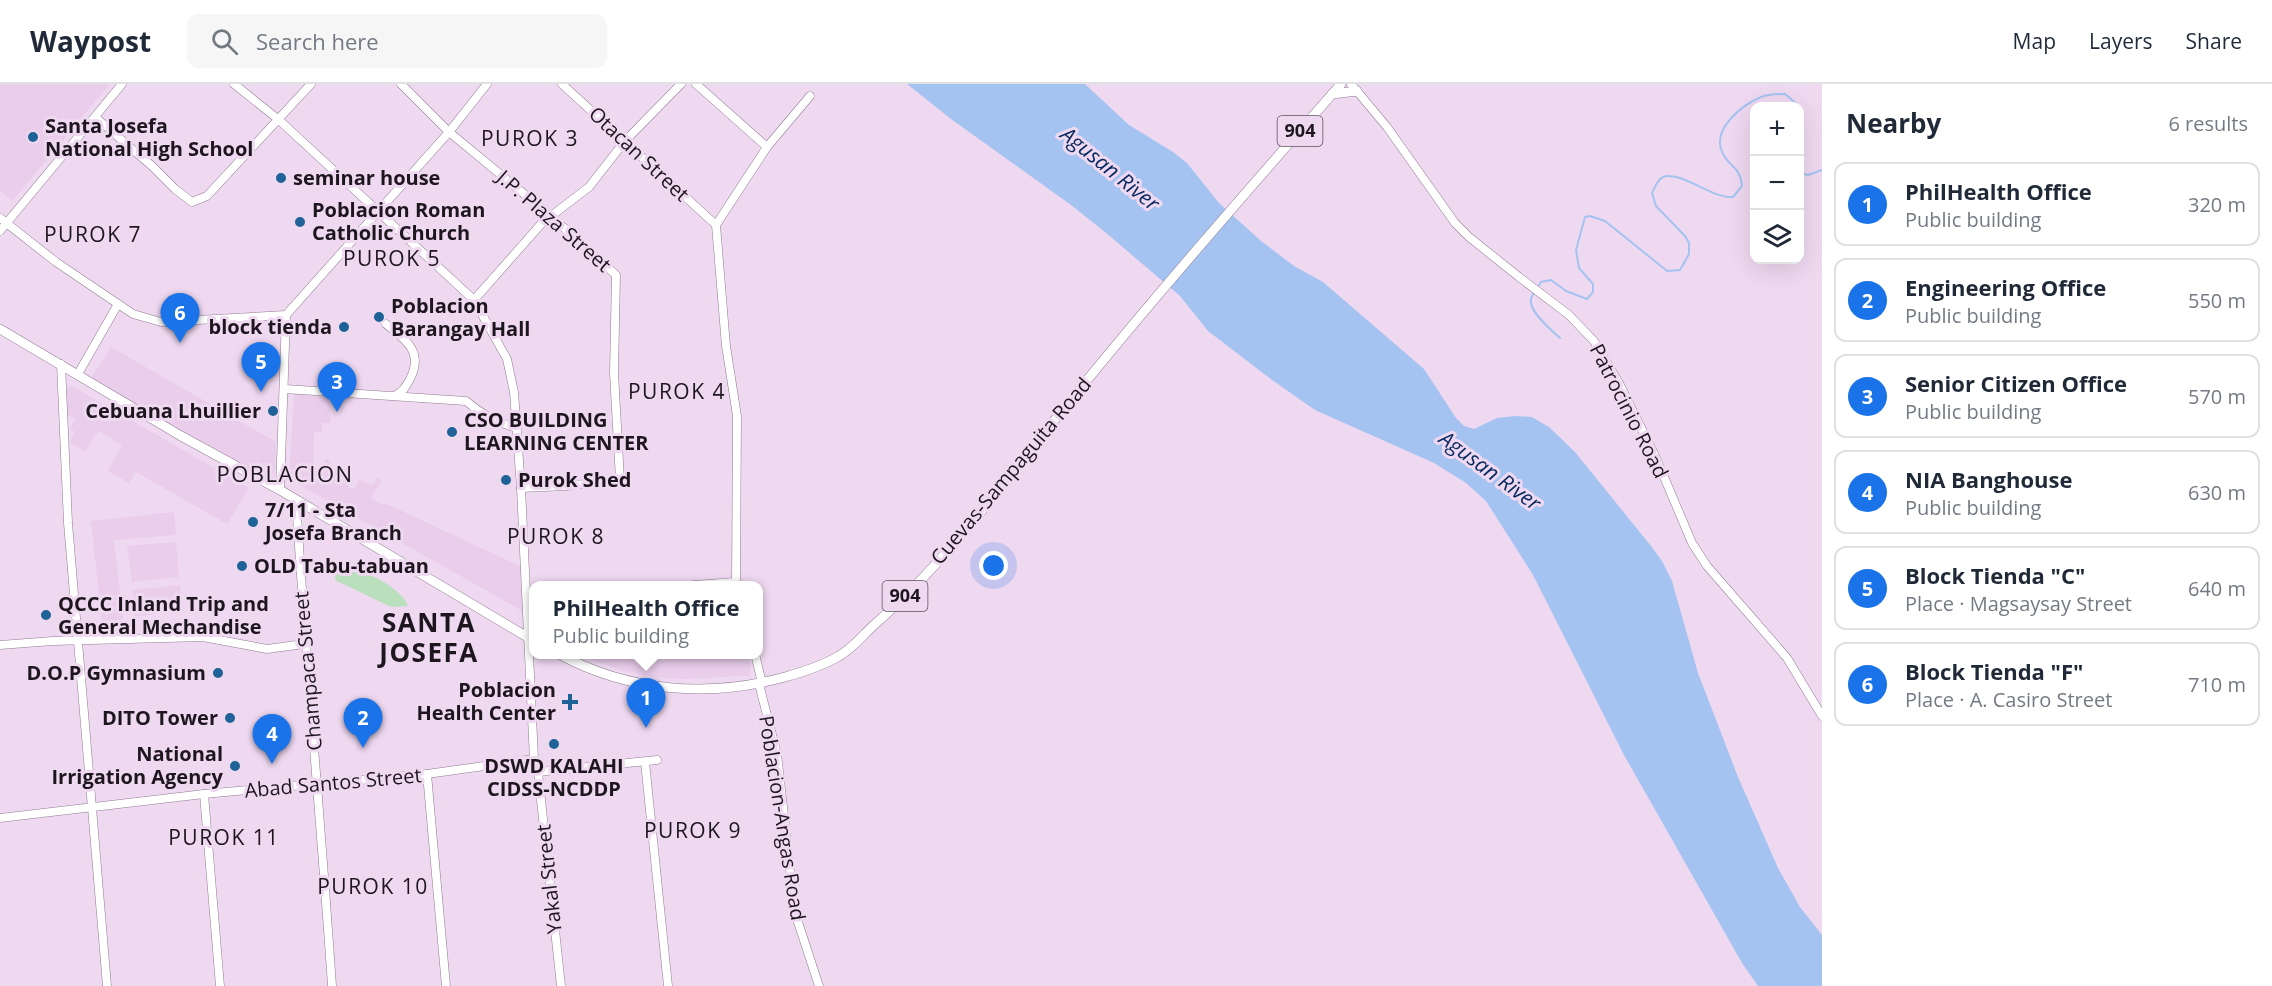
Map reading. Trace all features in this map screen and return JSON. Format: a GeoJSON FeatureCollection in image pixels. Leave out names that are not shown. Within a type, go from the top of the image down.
{"type":"FeatureCollection","features":[{"type":"Feature","properties":{"kind":"main road"},"geometry":{"type":"LineString","coordinates":[[1332,84],[1332,95],[1356,88]]}},
{"type":"Feature","properties":{"kind":"main road","name":"Cuevas-Sampaguita Road"},"geometry":{"type":"LineString","coordinates":[[570,659],[596,671],[646,686],[700,690],[761,683],[803,672],[847,651],[902,600],[973,521],[1150,304],[1341,84]]}},
{"type":"Feature","properties":{"kind":"main road"},"geometry":{"type":"LineString","coordinates":[[0,329],[181,436],[280,490],[529,638]]}},
{"type":"Feature","properties":{"kind":"street"},"geometry":{"type":"LineString","coordinates":[[0,231],[3,221],[122,84]]}},
{"type":"Feature","properties":{"kind":"street"},"geometry":{"type":"LineString","coordinates":[[234,84],[279,120],[474,300],[507,359],[514,392],[529,584]]}},
{"type":"Feature","properties":{"kind":"street"},"geometry":{"type":"LineString","coordinates":[[94,117],[192,202],[207,195],[311,84]]}},
{"type":"Feature","properties":{"kind":"street","name":"J.P. Plaza Street"},"geometry":{"type":"LineString","coordinates":[[401,84],[449,132],[551,216],[616,275],[614,373],[620,480],[521,488]]}},
{"type":"Feature","properties":{"kind":"street"},"geometry":{"type":"LineString","coordinates":[[280,490],[286,315],[449,132],[487,84]]}},
{"type":"Feature","properties":{"kind":"street","name":"Otacan Street"},"geometry":{"type":"LineString","coordinates":[[562,84],[716,225]]}},
{"type":"Feature","properties":{"kind":"street"},"geometry":{"type":"LineString","coordinates":[[474,300],[533,232],[589,188],[625,141],[681,84]]}},
{"type":"Feature","properties":{"kind":"street"},"geometry":{"type":"LineString","coordinates":[[696,84],[767,147]]}},
{"type":"Feature","properties":{"kind":"street","name":"Patrocinio Road"},"geometry":{"type":"LineString","coordinates":[[1356,88],[1387,127],[1455,224],[1569,315],[1594,341],[1619,383],[1656,458],[1692,543],[1707,566],[1787,658],[1822,716]]}},
{"type":"Feature","properties":{"kind":"street"},"geometry":{"type":"LineString","coordinates":[[736,581],[737,416],[726,346],[716,225],[767,147],[810,96]]}},
{"type":"Feature","properties":{"kind":"street"},"geometry":{"type":"LineString","coordinates":[[3,221],[56,262],[133,314],[161,322],[286,315]]}},
{"type":"Feature","properties":{"kind":"street"},"geometry":{"type":"LineString","coordinates":[[78,374],[118,304]]}},
{"type":"Feature","properties":{"kind":"street"},"geometry":{"type":"LineString","coordinates":[[386,324],[411,347],[417,358],[408,384],[400,394],[393,397]]}},
{"type":"Feature","properties":{"kind":"street"},"geometry":{"type":"LineString","coordinates":[[61,364],[68,523],[79,640],[90,808],[107,986]]}},
{"type":"Feature","properties":{"kind":"street"},"geometry":{"type":"LineString","coordinates":[[285,389],[466,401],[476,410],[497,422],[517,428]]}},
{"type":"Feature","properties":{"kind":"street","name":"Champaca Street"},"geometry":{"type":"LineString","coordinates":[[296,500],[304,644],[318,785],[333,986]]}},
{"type":"Feature","properties":{"kind":"street"},"geometry":{"type":"LineString","coordinates":[[0,645],[79,640],[203,637],[267,649],[304,644]]}},
{"type":"Feature","properties":{"kind":"street"},"geometry":{"type":"LineString","coordinates":[[532,659],[534,759],[538,772],[657,760]]}},
{"type":"Feature","properties":{"kind":"street","name":"Poblacion-Angas Road"},"geometry":{"type":"LineString","coordinates":[[756,659],[777,754],[793,904],[819,986]]}},
{"type":"Feature","properties":{"kind":"street","name":"Abad Santos Street"},"geometry":{"type":"LineString","coordinates":[[0,818],[204,794],[427,774],[534,759]]}},
{"type":"Feature","properties":{"kind":"street"},"geometry":{"type":"LineString","coordinates":[[645,762],[668,986]]}},
{"type":"Feature","properties":{"kind":"street","name":"Yakal Street"},"geometry":{"type":"LineString","coordinates":[[538,772],[561,986]]}},
{"type":"Feature","properties":{"kind":"street"},"geometry":{"type":"LineString","coordinates":[[427,774],[446,986]]}},
{"type":"Feature","properties":{"kind":"street"},"geometry":{"type":"LineString","coordinates":[[204,794],[220,986]]}},
{"type":"Feature","properties":{"kind":"shaded area","name":"Santa Josefa National High School"},"geometry":{"type":"Polygon","coordinates":[[[0,84],[110,84],[12,201],[0,190],[0,84]]]}},
{"type":"Feature","properties":{"kind":"shaded area"},"geometry":{"type":"Polygon","coordinates":[[[111,347],[276,442],[274,486],[89,381],[111,347]]]}},
{"type":"Feature","properties":{"kind":"shaded area"},"geometry":{"type":"Polygon","coordinates":[[[70,385],[249,488],[227,524],[136,472],[129,483],[108,471],[122,445],[98,431],[85,452],[69,442],[75,432],[70,429],[75,419],[64,412],[63,396],[70,385]]]}},
{"type":"Feature","properties":{"kind":"shaded area"},"geometry":{"type":"Polygon","coordinates":[[[294,394],[332,398],[330,423],[322,423],[322,432],[314,432],[313,476],[319,479],[325,460],[328,459],[333,467],[352,477],[348,488],[355,488],[359,480],[373,485],[377,478],[382,480],[371,498],[382,505],[387,504],[522,567],[524,612],[289,479],[294,394]]]}},
{"type":"Feature","properties":{"kind":"shaded area"},"geometry":{"type":"Polygon","coordinates":[[[174,512],[176,535],[114,540],[123,619],[102,622],[91,521],[174,512]]]}},
{"type":"Feature","properties":{"kind":"shaded area"},"geometry":{"type":"Polygon","coordinates":[[[176,542],[179,577],[132,582],[127,546],[176,542]]]}},
{"type":"Feature","properties":{"kind":"shaded area"},"geometry":{"type":"Polygon","coordinates":[[[180,585],[183,612],[135,616],[133,590],[180,585]]]}},
{"type":"Feature","properties":{"kind":"shaded area"},"geometry":{"type":"Polygon","coordinates":[[[589,659],[749,659],[751,669],[749,676],[686,679],[654,677],[623,671],[589,659]]]}},
{"type":"Feature","properties":{"kind":"green space"},"geometry":{"type":"Polygon","coordinates":[[[338,560],[388,585],[404,598],[408,606],[391,607],[335,580],[338,560]]]}},
{"type":"Feature","properties":{"kind":"water","name":"Agusan River"},"geometry":{"type":"Polygon","coordinates":[[[907,84],[1085,84],[1129,125],[1187,163],[1219,203],[1261,241],[1294,266],[1323,282],[1424,369],[1456,418],[1464,426],[1474,429],[1497,418],[1532,417],[1549,427],[1575,452],[1651,546],[1672,581],[1698,673],[1738,777],[1778,868],[1800,907],[1822,935],[1822,986],[1758,986],[1742,963],[1624,755],[1533,575],[1486,501],[1466,483],[1434,463],[1315,410],[1272,380],[1208,331],[1180,296],[1105,232],[907,84]]]}},
{"type":"Feature","properties":{"kind":"waterway"},"geometry":{"type":"LineString","coordinates":[[1751,102],[1767,95],[1776,94],[1785,94],[1794,102]]}},
{"type":"Feature","properties":{"kind":"waterway"},"geometry":{"type":"LineString","coordinates":[[1560,338],[1537,315],[1531,299],[1541,282],[1551,280],[1566,291],[1587,299],[1593,292],[1593,284],[1579,268],[1576,250],[1585,217],[1590,216],[1605,221],[1667,271],[1680,270],[1689,254],[1689,243],[1656,206],[1652,193],[1663,177],[1670,176],[1678,177],[1716,194],[1733,197],[1742,186],[1741,180],[1740,175],[1723,154],[1720,145],[1721,136],[1724,128],[1737,112],[1750,103]]}},
{"type":"Feature","properties":{"kind":"waterway"},"geometry":{"type":"LineString","coordinates":[[1804,174],[1808,175],[1822,170]]}},
{"type":"Feature","properties":{"kind":"place","name":"Santa Josefa National High School"},"geometry":{"type":"Point","coordinates":[33,137]}},
{"type":"Feature","properties":{"kind":"place","name":"seminar house"},"geometry":{"type":"Point","coordinates":[281,178]}},
{"type":"Feature","properties":{"kind":"place","name":"Poblacion Roman Catholic Church"},"geometry":{"type":"Point","coordinates":[300,222]}},
{"type":"Feature","properties":{"kind":"place","name":"Poblacion Barangay Hall"},"geometry":{"type":"Point","coordinates":[379,317]}},
{"type":"Feature","properties":{"kind":"place","name":"block tienda"},"geometry":{"type":"Point","coordinates":[344,327]}},
{"type":"Feature","properties":{"kind":"place","name":"Block Tienda \"F\""},"geometry":{"type":"Point","coordinates":[180,343]}},
{"type":"Feature","properties":{"kind":"place","name":"Block Tienda \"C\""},"geometry":{"type":"Point","coordinates":[261,392]}},
{"type":"Feature","properties":{"kind":"place","name":"Cebuana Lhuillier"},"geometry":{"type":"Point","coordinates":[273,411]}},
{"type":"Feature","properties":{"kind":"place","name":"Senior Citizen Office"},"geometry":{"type":"Point","coordinates":[337,412]}},
{"type":"Feature","properties":{"kind":"place","name":"CSO BUILDING LEARNING CENTER"},"geometry":{"type":"Point","coordinates":[452,432]}},
{"type":"Feature","properties":{"kind":"place","name":"Purok Shed"},"geometry":{"type":"Point","coordinates":[506,480]}},
{"type":"Feature","properties":{"kind":"place","name":"7/11 - Sta Josefa Branch"},"geometry":{"type":"Point","coordinates":[253,522]}},
{"type":"Feature","properties":{"kind":"place","name":"OLD Tabu-tabuan"},"geometry":{"type":"Point","coordinates":[242,566]}},
{"type":"Feature","properties":{"kind":"place","name":"QCCC Inland Trip and General Mechandise"},"geometry":{"type":"Point","coordinates":[46,615]}},
{"type":"Feature","properties":{"kind":"place","name":"D.O.P Gymnasium"},"geometry":{"type":"Point","coordinates":[218,673]}},
{"type":"Feature","properties":{"kind":"place","name":"Poblacion Health Center"},"geometry":{"type":"Point","coordinates":[570,702]}},
{"type":"Feature","properties":{"kind":"place","name":"DITO Tower"},"geometry":{"type":"Point","coordinates":[230,718]}},
{"type":"Feature","properties":{"kind":"place","name":"PhilHealth Office"},"geometry":{"type":"Point","coordinates":[646,728]}},
{"type":"Feature","properties":{"kind":"place","name":"DSWD KALAHI CIDSS-NCDDP"},"geometry":{"type":"Point","coordinates":[554,744]}},
{"type":"Feature","properties":{"kind":"place","name":"Engineering Office"},"geometry":{"type":"Point","coordinates":[363,748]}},
{"type":"Feature","properties":{"kind":"place","name":"NIA Banghouse"},"geometry":{"type":"Point","coordinates":[272,764]}},
{"type":"Feature","properties":{"kind":"place","name":"National Irrigation Agency"},"geometry":{"type":"Point","coordinates":[235,766]}},
{"type":"Feature","properties":{"kind":"district","name":"PUROK 3"},"geometry":{"type":"Point","coordinates":[530,139]}},
{"type":"Feature","properties":{"kind":"district","name":"PUROK 7"},"geometry":{"type":"Point","coordinates":[93,235]}},
{"type":"Feature","properties":{"kind":"district","name":"PUROK 5"},"geometry":{"type":"Point","coordinates":[392,259]}},
{"type":"Feature","properties":{"kind":"district","name":"PUROK 4"},"geometry":{"type":"Point","coordinates":[677,392]}},
{"type":"Feature","properties":{"kind":"district","name":"POBLACION"},"geometry":{"type":"Point","coordinates":[285,474]}},
{"type":"Feature","properties":{"kind":"district","name":"PUROK 8"},"geometry":{"type":"Point","coordinates":[556,537]}},
{"type":"Feature","properties":{"kind":"district","name":"SANTA JOSEFA"},"geometry":{"type":"Point","coordinates":[429,638]}},
{"type":"Feature","properties":{"kind":"district","name":"PUROK 9"},"geometry":{"type":"Point","coordinates":[693,831]}},
{"type":"Feature","properties":{"kind":"district","name":"PUROK 11"},"geometry":{"type":"Point","coordinates":[224,838]}},
{"type":"Feature","properties":{"kind":"district","name":"PUROK 10"},"geometry":{"type":"Point","coordinates":[373,887]}}]}
